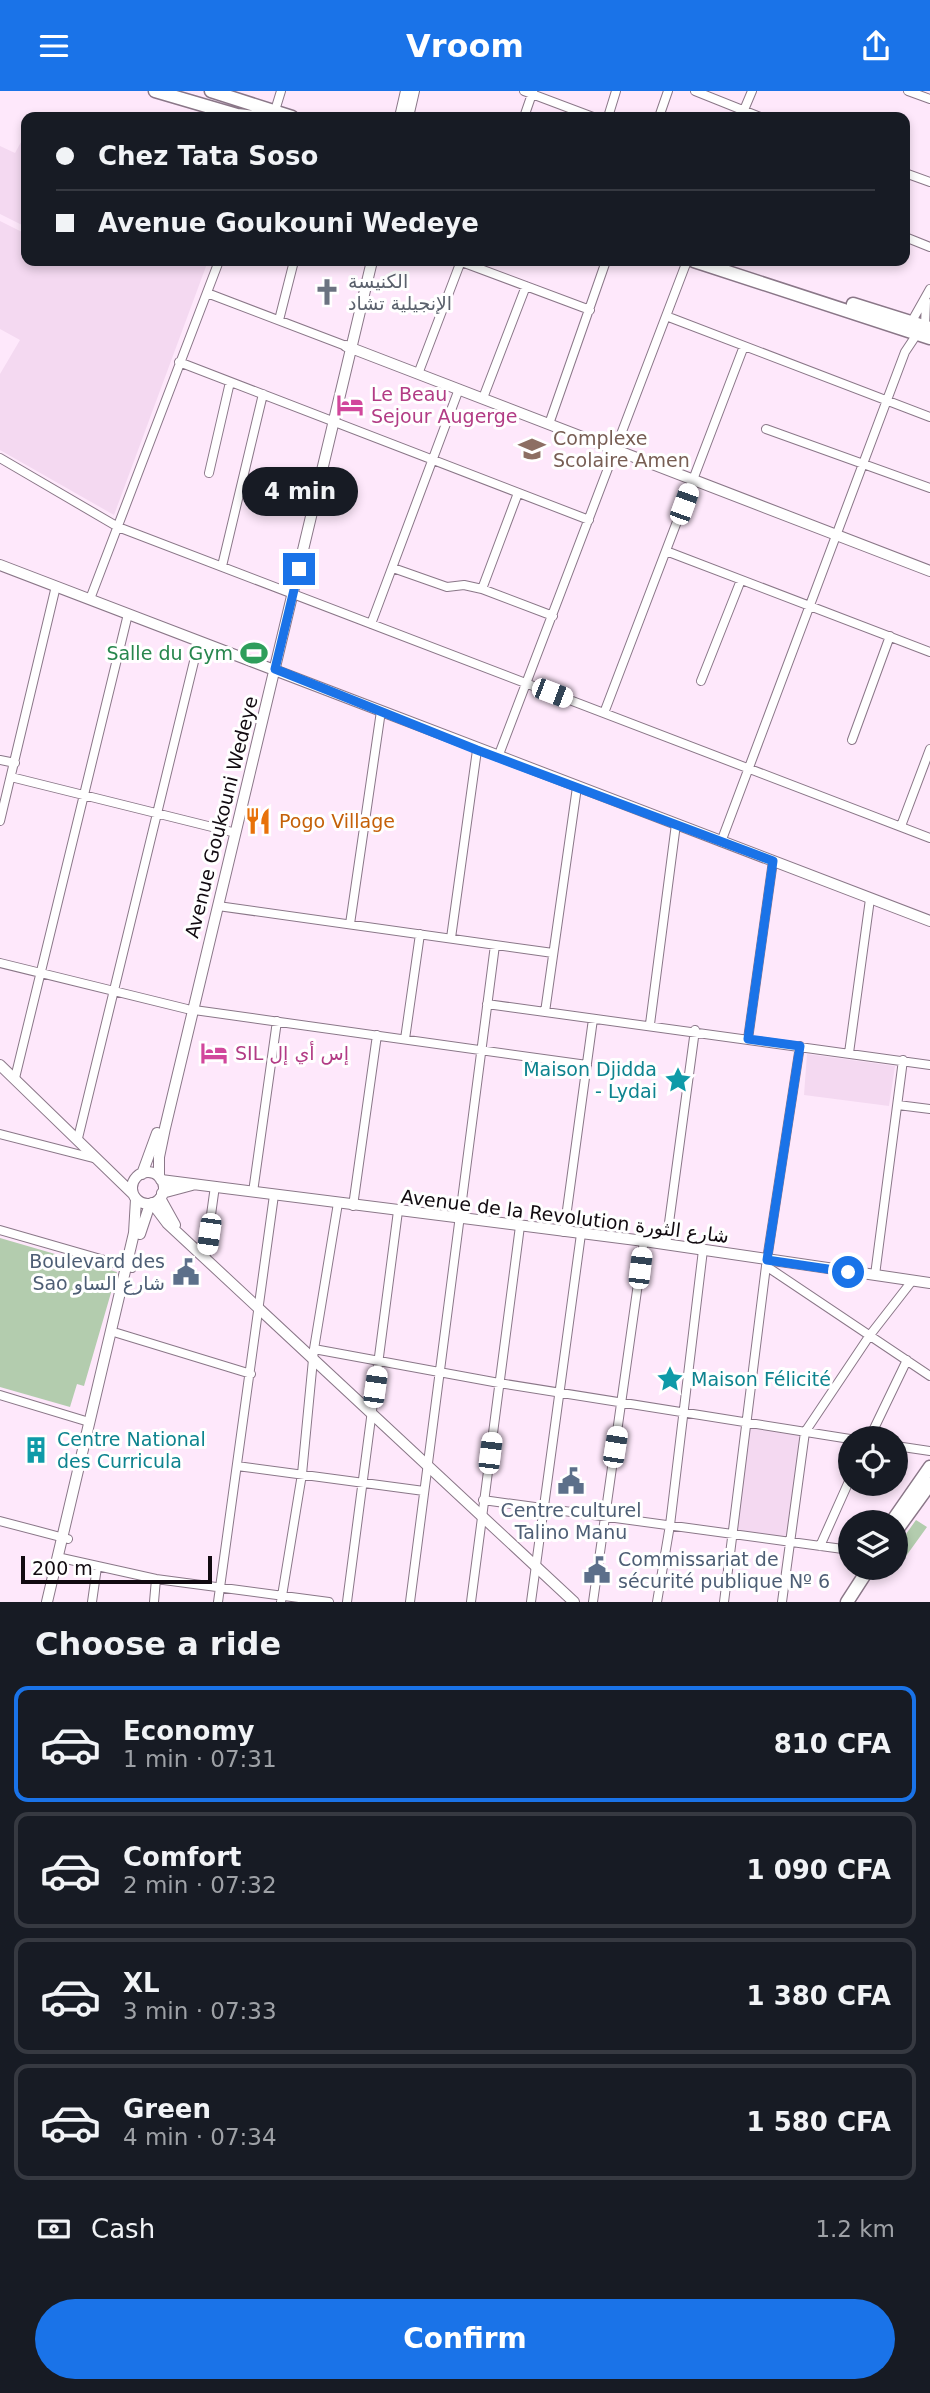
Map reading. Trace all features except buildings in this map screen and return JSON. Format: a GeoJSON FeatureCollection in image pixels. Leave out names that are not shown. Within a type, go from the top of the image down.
{"type":"FeatureCollection","features":[{"type":"Feature","properties":{"kind":"main road"},"geometry":{"type":"LineString","coordinates":[[155,91],[227,112]]}},
{"type":"Feature","properties":{"kind":"main road"},"geometry":{"type":"LineString","coordinates":[[181,91],[221,95],[254,112]]}},
{"type":"Feature","properties":{"kind":"main road"},"geometry":{"type":"LineString","coordinates":[[711,266],[920,329]]}},
{"type":"Feature","properties":{"kind":"main road"},"geometry":{"type":"LineString","coordinates":[[737,266],[920,329]]}},
{"type":"Feature","properties":{"kind":"main road"},"geometry":{"type":"LineString","coordinates":[[900,1510],[930,1467]]}},
{"type":"Feature","properties":{"kind":"main road"},"geometry":{"type":"LineString","coordinates":[[908,1514],[930,1484]]}},
{"type":"Feature","properties":{"kind":"main road"},"geometry":{"type":"LineString","coordinates":[[838,1602],[852,1580]]}},
{"type":"Feature","properties":{"kind":"main road"},"geometry":{"type":"LineString","coordinates":[[847,1602],[861,1580]]}},
{"type":"Feature","properties":{"kind":"street"},"geometry":{"type":"LineString","coordinates":[[275,112],[281,91]]}},
{"type":"Feature","properties":{"kind":"street"},"geometry":{"type":"LineString","coordinates":[[401,112],[406,91]]}},
{"type":"Feature","properties":{"kind":"street"},"geometry":{"type":"LineString","coordinates":[[409,112],[414,91]]}},
{"type":"Feature","properties":{"kind":"street"},"geometry":{"type":"LineString","coordinates":[[609,112],[615,91]]}},
{"type":"Feature","properties":{"kind":"street"},"geometry":{"type":"LineString","coordinates":[[661,112],[667,91]]}},
{"type":"Feature","properties":{"kind":"street"},"geometry":{"type":"LineString","coordinates":[[695,91],[738,112]]}},
{"type":"Feature","properties":{"kind":"street"},"geometry":{"type":"LineString","coordinates":[[743,112],[752,91]]}},
{"type":"Feature","properties":{"kind":"street"},"geometry":{"type":"LineString","coordinates":[[908,91],[930,99]]}},
{"type":"Feature","properties":{"kind":"street"},"geometry":{"type":"LineString","coordinates":[[525,112],[529,92],[580,112]]}},
{"type":"Feature","properties":{"kind":"street"},"geometry":{"type":"LineString","coordinates":[[910,175],[930,182]]}},
{"type":"Feature","properties":{"kind":"street"},"geometry":{"type":"LineString","coordinates":[[910,239],[930,247]]}},
{"type":"Feature","properties":{"kind":"street"},"geometry":{"type":"LineString","coordinates":[[90,599],[217,266]]}},
{"type":"Feature","properties":{"kind":"street"},"geometry":{"type":"LineString","coordinates":[[279,320],[293,266]]}},
{"type":"Feature","properties":{"kind":"street","name":"Avenue Goukouni Wedeye"},"geometry":{"type":"LineString","coordinates":[[160,1179],[160,1148],[190,1009],[331,420],[365,266]]}},
{"type":"Feature","properties":{"kind":"street","name":"Avenue Goukouni Wedeye"},"geometry":{"type":"LineString","coordinates":[[348,347],[371,266]]}},
{"type":"Feature","properties":{"kind":"street"},"geometry":{"type":"LineString","coordinates":[[418,374],[458,266]]}},
{"type":"Feature","properties":{"kind":"street"},"geometry":{"type":"LineString","coordinates":[[473,266],[590,310]]}},
{"type":"Feature","properties":{"kind":"street"},"geometry":{"type":"LineString","coordinates":[[549,424],[604,266]]}},
{"type":"Feature","properties":{"kind":"street"},"geometry":{"type":"LineString","coordinates":[[498,757],[617,451],[685,266]]}},
{"type":"Feature","properties":{"kind":"street"},"geometry":{"type":"LineString","coordinates":[[483,398],[526,286]]}},
{"type":"Feature","properties":{"kind":"street"},"geometry":{"type":"LineString","coordinates":[[721,842],[905,352],[920,329],[930,289]]}},
{"type":"Feature","properties":{"kind":"street"},"geometry":{"type":"LineString","coordinates":[[207,293],[930,571]]}},
{"type":"Feature","properties":{"kind":"street"},"geometry":{"type":"LineString","coordinates":[[905,352],[920,329],[927,299]]}},
{"type":"Feature","properties":{"kind":"street"},"geometry":{"type":"LineString","coordinates":[[666,316],[930,417]]}},
{"type":"Feature","properties":{"kind":"street"},"geometry":{"type":"LineString","coordinates":[[604,713],[744,346]]}},
{"type":"Feature","properties":{"kind":"street"},"geometry":{"type":"LineString","coordinates":[[180,362],[589,520]]}},
{"type":"Feature","properties":{"kind":"street"},"geometry":{"type":"LineString","coordinates":[[209,473],[230,382]]}},
{"type":"Feature","properties":{"kind":"street"},"geometry":{"type":"LineString","coordinates":[[371,624],[459,389]]}},
{"type":"Feature","properties":{"kind":"street"},"geometry":{"type":"LineString","coordinates":[[222,566],[262,394]]}},
{"type":"Feature","properties":{"kind":"street"},"geometry":{"type":"LineString","coordinates":[[766,429],[930,488]]}},
{"type":"Feature","properties":{"kind":"street"},"geometry":{"type":"LineString","coordinates":[[0,458],[118,527],[930,838]]}},
{"type":"Feature","properties":{"kind":"street"},"geometry":{"type":"LineString","coordinates":[[482,589],[518,493]]}},
{"type":"Feature","properties":{"kind":"street"},"geometry":{"type":"LineString","coordinates":[[666,551],[930,652]]}},
{"type":"Feature","properties":{"kind":"street"},"geometry":{"type":"LineString","coordinates":[[0,565],[272,668],[477,750],[930,921]]}},
{"type":"Feature","properties":{"kind":"street"},"geometry":{"type":"LineString","coordinates":[[393,568],[447,587],[464,585],[482,589],[553,616]]}},
{"type":"Feature","properties":{"kind":"street"},"geometry":{"type":"LineString","coordinates":[[701,681],[741,580]]}},
{"type":"Feature","properties":{"kind":"street"},"geometry":{"type":"LineString","coordinates":[[0,821],[56,586]]}},
{"type":"Feature","properties":{"kind":"street"},"geometry":{"type":"LineString","coordinates":[[15,1078],[128,614]]}},
{"type":"Feature","properties":{"kind":"street"},"geometry":{"type":"LineString","coordinates":[[852,740],[890,636]]}},
{"type":"Feature","properties":{"kind":"street"},"geometry":{"type":"LineString","coordinates":[[78,1138],[199,641]]}},
{"type":"Feature","properties":{"kind":"street"},"geometry":{"type":"LineString","coordinates":[[350,924],[381,711]]}},
{"type":"Feature","properties":{"kind":"street"},"geometry":{"type":"LineString","coordinates":[[901,826],[930,748]]}},
{"type":"Feature","properties":{"kind":"street"},"geometry":{"type":"LineString","coordinates":[[451,938],[477,750]]}},
{"type":"Feature","properties":{"kind":"street"},"geometry":{"type":"LineString","coordinates":[[0,759],[15,763]]}},
{"type":"Feature","properties":{"kind":"street"},"geometry":{"type":"LineString","coordinates":[[11,778],[233,832]]}},
{"type":"Feature","properties":{"kind":"street"},"geometry":{"type":"LineString","coordinates":[[545,1012],[577,787]]}},
{"type":"Feature","properties":{"kind":"street"},"geometry":{"type":"LineString","coordinates":[[650,1024],[676,824]]}},
{"type":"Feature","properties":{"kind":"street","name":"Avenue Goukouni Wedeye"},"geometry":{"type":"LineString","coordinates":[[140,1175],[152,1154],[218,906],[233,832]]}},
{"type":"Feature","properties":{"kind":"street"},"geometry":{"type":"LineString","coordinates":[[748,1039],[773,861]]}},
{"type":"Feature","properties":{"kind":"street"},"geometry":{"type":"LineString","coordinates":[[849,1053],[870,899]]}},
{"type":"Feature","properties":{"kind":"street"},"geometry":{"type":"LineString","coordinates":[[218,906],[553,953]]}},
{"type":"Feature","properties":{"kind":"street"},"geometry":{"type":"LineString","coordinates":[[405,1039],[420,934]]}},
{"type":"Feature","properties":{"kind":"street"},"geometry":{"type":"LineString","coordinates":[[410,1602],[462,1218],[495,945]]}},
{"type":"Feature","properties":{"kind":"street"},"geometry":{"type":"LineString","coordinates":[[0,963],[190,1009],[587,1065]]}},
{"type":"Feature","properties":{"kind":"street"},"geometry":{"type":"LineString","coordinates":[[487,1004],[695,1030],[930,1065]]}},
{"type":"Feature","properties":{"kind":"street"},"geometry":{"type":"LineString","coordinates":[[564,1232],[593,1019]]}},
{"type":"Feature","properties":{"kind":"street"},"geometry":{"type":"LineString","coordinates":[[253,1192],[277,1021]]}},
{"type":"Feature","properties":{"kind":"street"},"geometry":{"type":"LineString","coordinates":[[666,1245],[695,1030]]}},
{"type":"Feature","properties":{"kind":"street"},"geometry":{"type":"LineString","coordinates":[[353,1206],[377,1035]]}},
{"type":"Feature","properties":{"kind":"street"},"geometry":{"type":"LineString","coordinates":[[724,1602],[766,1263],[800,1046]]}},
{"type":"Feature","properties":{"kind":"street"},"geometry":{"type":"LineString","coordinates":[[875,1275],[903,1061]]}},
{"type":"Feature","properties":{"kind":"street"},"geometry":{"type":"LineString","coordinates":[[0,1065],[78,1138],[135,1197],[156,1199]]}},
{"type":"Feature","properties":{"kind":"street"},"geometry":{"type":"LineString","coordinates":[[898,1105],[930,1109]]}},
{"type":"Feature","properties":{"kind":"street"},"geometry":{"type":"LineString","coordinates":[[0,1134],[99,1160]]}},
{"type":"Feature","properties":{"kind":"street"},"geometry":{"type":"LineString","coordinates":[[65,1539],[89,1422],[129,1267],[142,1224],[156,1199],[160,1179],[149,1173],[113,1173]]}},
{"type":"Feature","properties":{"kind":"street"},"geometry":{"type":"LineString","coordinates":[[47,1602],[117,1333],[136,1221],[132,1184],[140,1175]]}},
{"type":"Feature","properties":{"kind":"street","name":"Avenue de la Revolution شارع الثورة"},"geometry":{"type":"LineString","coordinates":[[160,1179],[353,1206],[644,1241],[766,1263],[930,1283]]}},
{"type":"Feature","properties":{"kind":"street","name":"Avenue de la Revolution شارع الثورة"},"geometry":{"type":"LineString","coordinates":[[156,1199],[196,1184]]}},
{"type":"Feature","properties":{"kind":"street"},"geometry":{"type":"LineString","coordinates":[[205,1258],[215,1186]]}},
{"type":"Feature","properties":{"kind":"street"},"geometry":{"type":"LineString","coordinates":[[218,1602],[274,1195]]}},
{"type":"Feature","properties":{"kind":"street"},"geometry":{"type":"LineString","coordinates":[[156,1199],[172,1226],[205,1258],[259,1309],[313,1354],[482,1518],[574,1602]]}},
{"type":"Feature","properties":{"kind":"street"},"geometry":{"type":"LineString","coordinates":[[281,1599],[302,1474],[313,1354],[338,1203]]}},
{"type":"Feature","properties":{"kind":"street"},"geometry":{"type":"LineString","coordinates":[[347,1602],[398,1211]]}},
{"type":"Feature","properties":{"kind":"street"},"geometry":{"type":"LineString","coordinates":[[142,1224],[153,1220],[172,1226]]}},
{"type":"Feature","properties":{"kind":"street"},"geometry":{"type":"LineString","coordinates":[[471,1602],[520,1226]]}},
{"type":"Feature","properties":{"kind":"street"},"geometry":{"type":"LineString","coordinates":[[0,1230],[129,1267]]}},
{"type":"Feature","properties":{"kind":"street"},"geometry":{"type":"LineString","coordinates":[[531,1602],[562,1393],[581,1234]]}},
{"type":"Feature","properties":{"kind":"street"},"geometry":{"type":"LineString","coordinates":[[593,1602],[644,1241]]}},
{"type":"Feature","properties":{"kind":"street"},"geometry":{"type":"LineString","coordinates":[[657,1602],[670,1525],[703,1251]]}},
{"type":"Feature","properties":{"kind":"street"},"geometry":{"type":"LineString","coordinates":[[766,1263],[930,1376]]}},
{"type":"Feature","properties":{"kind":"street"},"geometry":{"type":"LineString","coordinates":[[782,1602],[805,1432],[870,1335],[912,1281]]}},
{"type":"Feature","properties":{"kind":"street"},"geometry":{"type":"LineString","coordinates":[[117,1333],[251,1374]]}},
{"type":"Feature","properties":{"kind":"street"},"geometry":{"type":"LineString","coordinates":[[313,1354],[379,1361],[838,1437]]}},
{"type":"Feature","properties":{"kind":"street"},"geometry":{"type":"LineString","coordinates":[[876,1426],[907,1360]]}},
{"type":"Feature","properties":{"kind":"street"},"geometry":{"type":"LineString","coordinates":[[0,1395],[89,1422]]}},
{"type":"Feature","properties":{"kind":"street"},"geometry":{"type":"LineString","coordinates":[[908,1448],[930,1451]]}},
{"type":"Feature","properties":{"kind":"street"},"geometry":{"type":"LineString","coordinates":[[237,1466],[424,1491]]}},
{"type":"Feature","properties":{"kind":"street"},"geometry":{"type":"LineString","coordinates":[[820,1545],[842,1496]]}},
{"type":"Feature","properties":{"kind":"street"},"geometry":{"type":"LineString","coordinates":[[483,1500],[838,1548]]}},
{"type":"Feature","properties":{"kind":"street"},"geometry":{"type":"LineString","coordinates":[[0,1521],[65,1539]]}},
{"type":"Feature","properties":{"kind":"street"},"geometry":{"type":"LineString","coordinates":[[60,1558],[156,1579],[281,1599],[329,1602]]}},
{"type":"Feature","properties":{"kind":"street"},"geometry":{"type":"LineString","coordinates":[[52,1602],[60,1558]]}},
{"type":"Feature","properties":{"kind":"street"},"geometry":{"type":"LineString","coordinates":[[92,1602],[97,1567]]}},
{"type":"Feature","properties":{"kind":"street"},"geometry":{"type":"LineString","coordinates":[[154,1602],[156,1579]]}},
{"type":"Feature","properties":{"kind":"shaded area"},"geometry":{"type":"Polygon","coordinates":[[[21,142],[21,224],[0,214],[0,146],[15,153],[21,142]]]}},
{"type":"Feature","properties":{"kind":"shaded area"},"geometry":{"type":"Polygon","coordinates":[[[0,221],[21,232],[21,266],[206,266],[114,515],[0,450],[0,374],[20,340],[0,329],[0,221]]]}},
{"type":"Feature","properties":{"kind":"shaded area"},"geometry":{"type":"Polygon","coordinates":[[[807,1054],[895,1066],[889,1106],[804,1095],[807,1054]]]}},
{"type":"Feature","properties":{"kind":"shaded area"},"geometry":{"type":"Polygon","coordinates":[[[744,1424],[804,1436],[790,1542],[729,1531],[744,1424]]]}},
{"type":"Feature","properties":{"kind":"green space"},"geometry":{"type":"Polygon","coordinates":[[[0,1238],[117,1272],[84,1386],[77,1384],[70,1407],[0,1387],[0,1238]]]}},
{"type":"Feature","properties":{"kind":"green space"},"geometry":{"type":"Polygon","coordinates":[[[916,1520],[927,1527],[908,1553],[908,1531],[916,1520]]]}},
{"type":"Feature","properties":{"kind":"place","name":"الكنيسة الإنجيلية تشاد"},"geometry":{"type":"Point","coordinates":[327,292]}},
{"type":"Feature","properties":{"kind":"place","name":"Le Beau Sejour Augerge"},"geometry":{"type":"Point","coordinates":[350,405]}},
{"type":"Feature","properties":{"kind":"place","name":"Complexe Scolaire Amen"},"geometry":{"type":"Point","coordinates":[532,449]}},
{"type":"Feature","properties":{"kind":"place","name":"Salle du Gym"},"geometry":{"type":"Point","coordinates":[254,653]}},
{"type":"Feature","properties":{"kind":"place","name":"Pogo Village"},"geometry":{"type":"Point","coordinates":[258,821]}},
{"type":"Feature","properties":{"kind":"place","name":"SIL إس أي إل"},"geometry":{"type":"Point","coordinates":[214,1053]}},
{"type":"Feature","properties":{"kind":"place","name":"Maison Djidda - Lydai"},"geometry":{"type":"Point","coordinates":[678,1080]}},
{"type":"Feature","properties":{"kind":"place","name":"Boulevard des Sao شارع الساو"},"geometry":{"type":"Point","coordinates":[186,1272]}},
{"type":"Feature","properties":{"kind":"place","name":"Maison Félicité"},"geometry":{"type":"Point","coordinates":[670,1379]}},
{"type":"Feature","properties":{"kind":"place","name":"Centre National des Curricula"},"geometry":{"type":"Point","coordinates":[36,1450]}},
{"type":"Feature","properties":{"kind":"place","name":"Centre culturel Talino Manu"},"geometry":{"type":"Point","coordinates":[571,1481]}},
{"type":"Feature","properties":{"kind":"place","name":"Commissariat de sécurité publique Nº 6"},"geometry":{"type":"Point","coordinates":[597,1570]}},
{"type":"Feature","properties":{"kind":"route"},"geometry":{"type":"LineString","coordinates":[[299,569],[275,669],[477,750],[773,861],[748,1039],[800,1046],[767,1260],[848,1272]]}}]}
